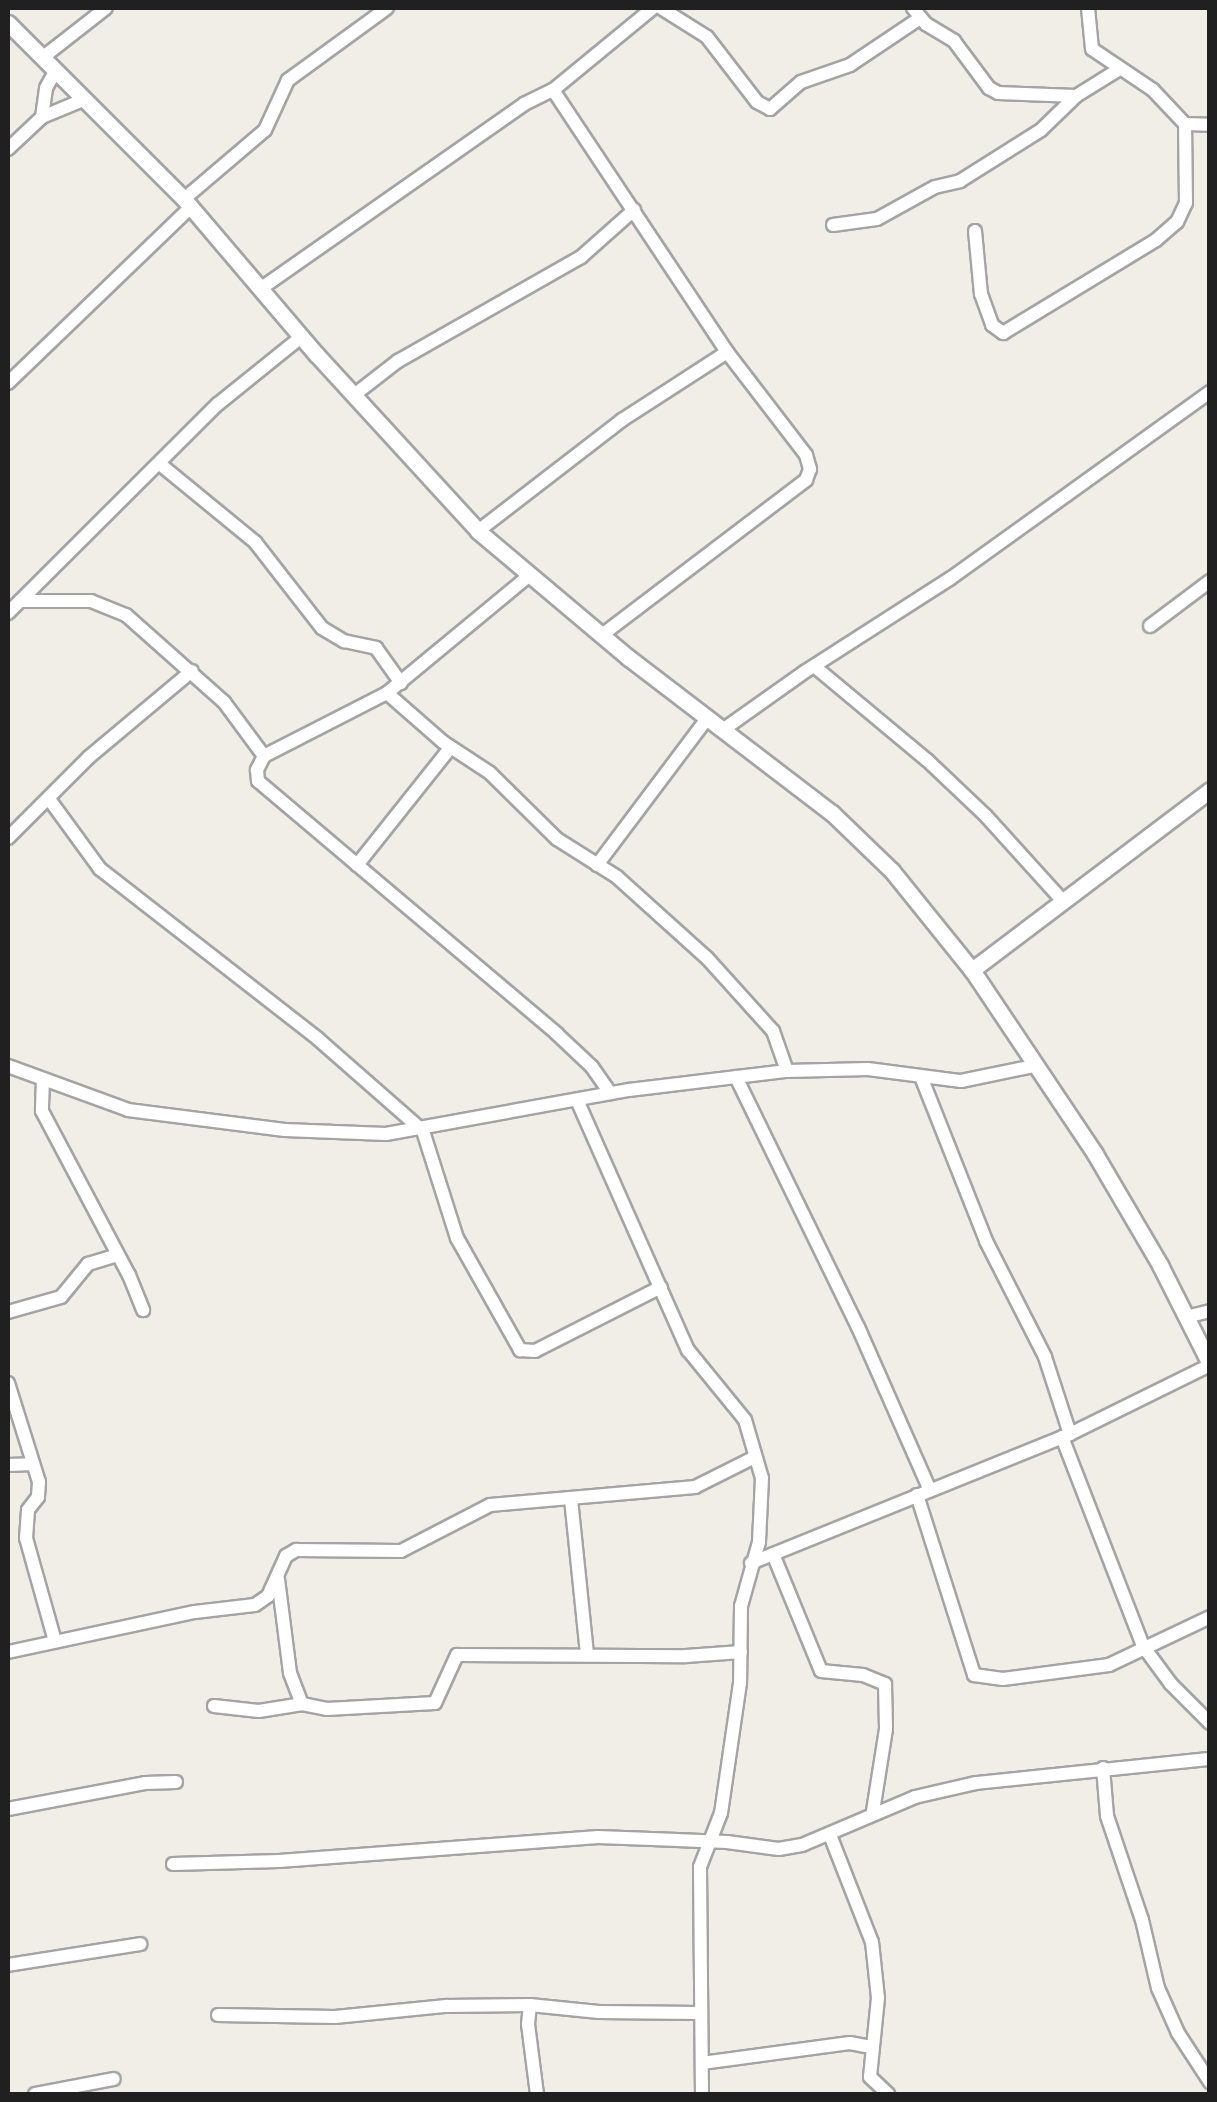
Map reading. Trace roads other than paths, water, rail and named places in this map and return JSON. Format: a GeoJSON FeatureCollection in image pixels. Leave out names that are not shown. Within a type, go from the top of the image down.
{"type":"FeatureCollection","features":[{"type":"Feature","properties":{"kind":"street"},"geometry":{"type":"LineString","coordinates":[[42,58],[106,8]]}},
{"type":"Feature","properties":{"kind":"street"},"geometry":{"type":"LineString","coordinates":[[8,383],[265,130],[288,80],[386,8]]}},
{"type":"Feature","properties":{"kind":"street"},"geometry":{"type":"LineString","coordinates":[[263,287],[524,104],[553,90],[653,8]]}},
{"type":"Feature","properties":{"kind":"street"},"geometry":{"type":"LineString","coordinates":[[661,8],[707,37],[757,102],[770,109],[802,82],[850,65],[916,13],[954,41],[989,88],[998,92],[1076,96]]}},
{"type":"Feature","properties":{"kind":"street"},"geometry":{"type":"LineString","coordinates":[[976,231],[980,294],[992,325],[1003,333],[1156,240],[1177,222],[1186,203],[1184,124],[1154,90],[1118,70],[1092,49],[1088,8]]}},
{"type":"Feature","properties":{"kind":"street"},"geometry":{"type":"LineString","coordinates":[[8,23],[187,203],[478,531],[602,635],[863,840],[972,970],[1095,1154],[1210,1364],[1066,1436],[751,1563]]}},
{"type":"Feature","properties":{"kind":"street"},"geometry":{"type":"LineString","coordinates":[[834,225],[878,219],[935,187],[960,181],[1041,130],[1076,96],[1118,70]]}},
{"type":"Feature","properties":{"kind":"street"},"geometry":{"type":"LineString","coordinates":[[42,117],[46,88],[56,72]]}},
{"type":"Feature","properties":{"kind":"street"},"geometry":{"type":"LineString","coordinates":[[553,90],[728,352],[806,455],[810,470],[806,480],[602,635]]}},
{"type":"Feature","properties":{"kind":"street"},"geometry":{"type":"LineString","coordinates":[[8,149],[42,117],[83,100]]}},
{"type":"Feature","properties":{"kind":"street"},"geometry":{"type":"LineString","coordinates":[[1184,124],[1210,125]]}},
{"type":"Feature","properties":{"kind":"street"},"geometry":{"type":"LineString","coordinates":[[354,395],[398,361],[581,257],[634,210]]}},
{"type":"Feature","properties":{"kind":"street"},"geometry":{"type":"LineString","coordinates":[[8,613],[218,404],[301,336]]}},
{"type":"Feature","properties":{"kind":"street"},"geometry":{"type":"LineString","coordinates":[[478,531],[622,420],[728,352]]}},
{"type":"Feature","properties":{"kind":"street"},"geometry":{"type":"LineString","coordinates":[[724,729],[950,578],[1210,392]]}},
{"type":"Feature","properties":{"kind":"street"},"geometry":{"type":"LineString","coordinates":[[160,464],[254,542],[322,628],[344,642],[376,648],[402,683]]}},
{"type":"Feature","properties":{"kind":"street"},"geometry":{"type":"LineString","coordinates":[[531,574],[402,683],[264,756],[257,770],[264,792],[557,1034],[592,1067],[610,1093]]}},
{"type":"Feature","properties":{"kind":"street"},"geometry":{"type":"LineString","coordinates":[[1150,626],[1210,581]]}},
{"type":"Feature","properties":{"kind":"street"},"geometry":{"type":"LineString","coordinates":[[20,601],[109,605],[192,670],[224,702],[264,756]]}},
{"type":"Feature","properties":{"kind":"street"},"geometry":{"type":"LineString","coordinates":[[814,666],[927,760],[986,816],[1062,900]]}},
{"type":"Feature","properties":{"kind":"street"},"geometry":{"type":"LineString","coordinates":[[8,838],[103,744],[192,670]]}},
{"type":"Feature","properties":{"kind":"street"},"geometry":{"type":"LineString","coordinates":[[387,693],[450,748],[481,766],[557,839],[617,877],[738,988],[773,1031],[787,1071]]}},
{"type":"Feature","properties":{"kind":"street"},"geometry":{"type":"LineString","coordinates":[[598,865],[708,718]]}},
{"type":"Feature","properties":{"kind":"street"},"geometry":{"type":"LineString","coordinates":[[357,865],[450,748]]}},
{"type":"Feature","properties":{"kind":"street"},"geometry":{"type":"LineString","coordinates":[[972,970],[1210,790]]}},
{"type":"Feature","properties":{"kind":"street"},"geometry":{"type":"LineString","coordinates":[[49,798],[100,868],[303,1027],[423,1131],[457,1238],[520,1350],[535,1350],[662,1287]]}},
{"type":"Feature","properties":{"kind":"street"},"geometry":{"type":"LineString","coordinates":[[8,1066],[93,1100],[172,1118],[339,1133],[423,1131],[610,1093],[787,1071],[868,1069],[922,1079],[974,1080],[1034,1066]]}},
{"type":"Feature","properties":{"kind":"street"},"geometry":{"type":"LineString","coordinates":[[736,1077],[858,1327],[924,1492],[974,1674],[1003,1679],[1110,1665],[1210,1617]]}},
{"type":"Feature","properties":{"kind":"street"},"geometry":{"type":"LineString","coordinates":[[42,1079],[42,1111],[143,1310]]}},
{"type":"Feature","properties":{"kind":"street"},"geometry":{"type":"LineString","coordinates":[[922,1079],[986,1240],[1044,1357],[1066,1436],[1143,1646],[1171,1684],[1210,1723]]}},
{"type":"Feature","properties":{"kind":"street"},"geometry":{"type":"LineString","coordinates":[[577,1100],[688,1350],[744,1420],[762,1478],[763,1512],[741,1606],[740,1652],[721,1813],[706,1844],[698,1892],[702,2094]]}},
{"type":"Feature","properties":{"kind":"street"},"geometry":{"type":"LineString","coordinates":[[8,1312],[61,1298],[88,1264],[118,1255]]}},
{"type":"Feature","properties":{"kind":"street"},"geometry":{"type":"LineString","coordinates":[[1186,1318],[1210,1311]]}},
{"type":"Feature","properties":{"kind":"street"},"geometry":{"type":"LineString","coordinates":[[8,1383],[34,1464],[38,1497],[28,1510],[26,1538],[55,1642]]}},
{"type":"Feature","properties":{"kind":"street"},"geometry":{"type":"LineString","coordinates":[[8,1652],[196,1612],[255,1605],[268,1596],[286,1556],[296,1550],[416,1548],[490,1505],[694,1487],[756,1457]]}},
{"type":"Feature","properties":{"kind":"street"},"geometry":{"type":"LineString","coordinates":[[8,1465],[34,1464]]}},
{"type":"Feature","properties":{"kind":"street"},"geometry":{"type":"LineString","coordinates":[[571,1499],[586,1654]]}},
{"type":"Feature","properties":{"kind":"street"},"geometry":{"type":"LineString","coordinates":[[772,1554],[821,1671],[863,1674],[885,1684],[886,1728],[874,1811]]}},
{"type":"Feature","properties":{"kind":"street"},"geometry":{"type":"LineString","coordinates":[[278,1576],[290,1673],[302,1704]]}},
{"type":"Feature","properties":{"kind":"street"},"geometry":{"type":"LineString","coordinates":[[214,1706],[259,1711],[302,1704],[327,1708],[435,1703],[457,1654],[740,1652]]}},
{"type":"Feature","properties":{"kind":"street"},"geometry":{"type":"LineString","coordinates":[[173,1864],[297,1860],[598,1837],[728,1842],[778,1849],[830,1835],[874,1811],[976,1783],[1210,1759]]}},
{"type":"Feature","properties":{"kind":"street"},"geometry":{"type":"LineString","coordinates":[[1103,1768],[1107,1816],[1142,1920],[1158,1988],[1178,2033],[1210,2082]]}},
{"type":"Feature","properties":{"kind":"street"},"geometry":{"type":"LineString","coordinates":[[8,1810],[145,1783],[176,1782]]}},
{"type":"Feature","properties":{"kind":"street"},"geometry":{"type":"LineString","coordinates":[[830,1835],[872,1942],[878,1998],[870,2047],[870,2077],[888,2094]]}},
{"type":"Feature","properties":{"kind":"street"},"geometry":{"type":"LineString","coordinates":[[8,1965],[140,1944]]}},
{"type":"Feature","properties":{"kind":"street"},"geometry":{"type":"LineString","coordinates":[[218,2016],[335,2017],[446,2006],[700,2013]]}},
{"type":"Feature","properties":{"kind":"street"},"geometry":{"type":"LineString","coordinates":[[530,2006],[528,2024],[536,2094]]}},
{"type":"Feature","properties":{"kind":"street"},"geometry":{"type":"LineString","coordinates":[[702,2063],[850,2043],[870,2047]]}},
{"type":"Feature","properties":{"kind":"street"},"geometry":{"type":"LineString","coordinates":[[35,2094],[114,2078]]}}]}
